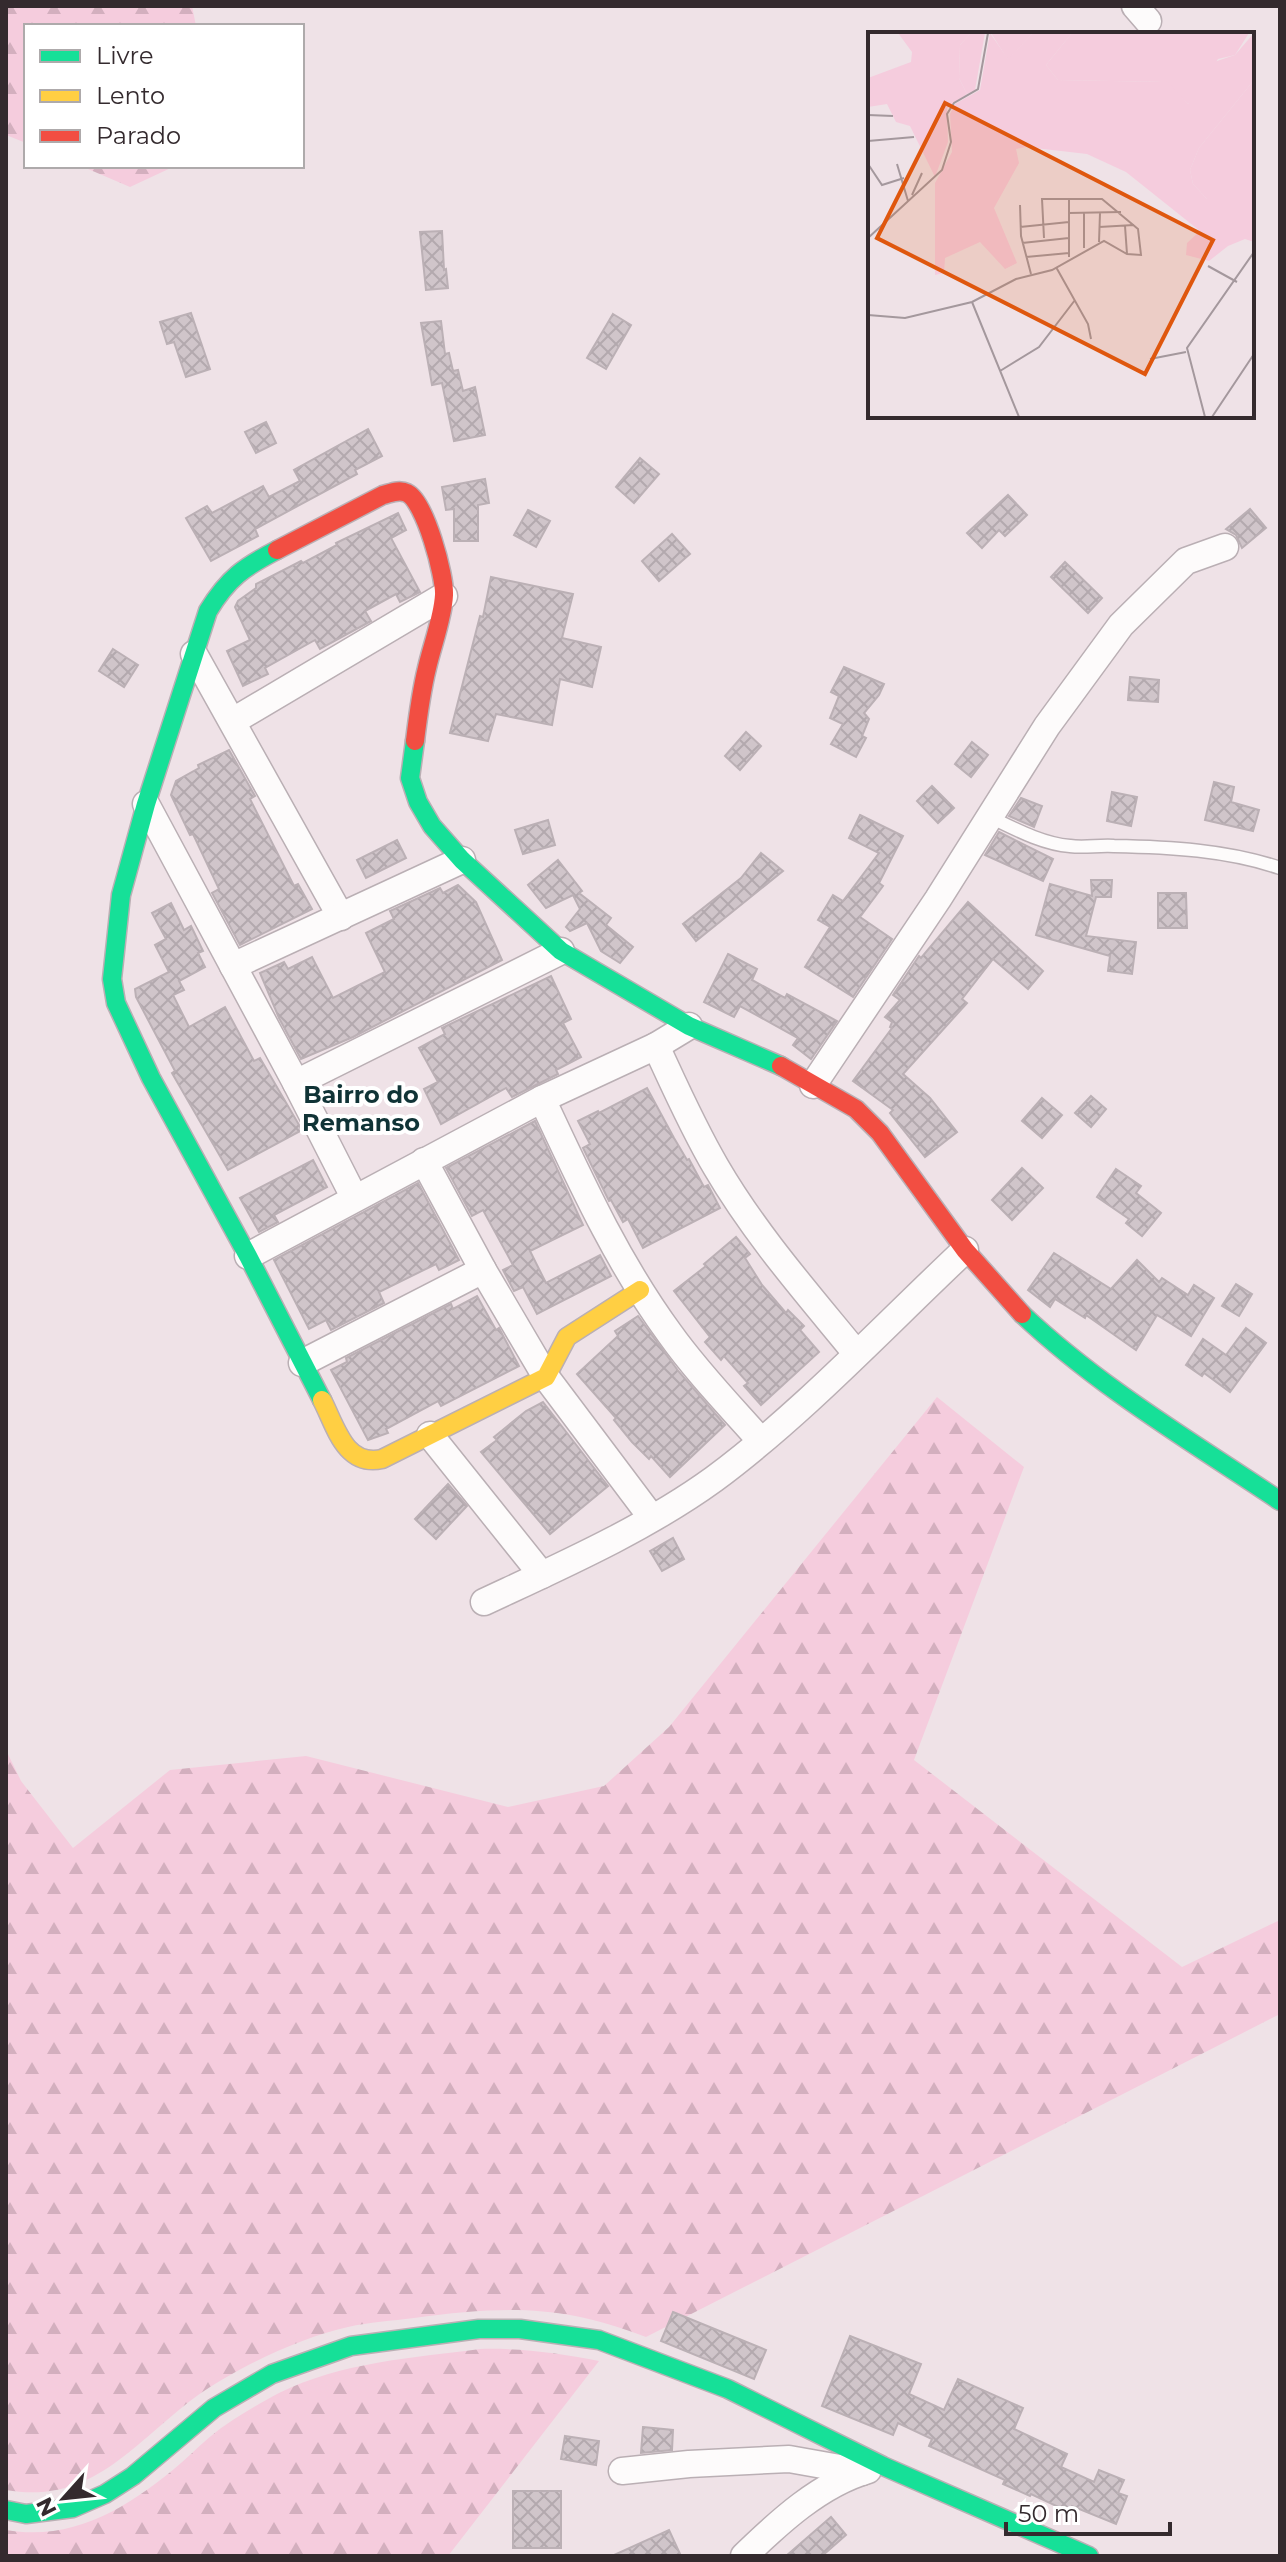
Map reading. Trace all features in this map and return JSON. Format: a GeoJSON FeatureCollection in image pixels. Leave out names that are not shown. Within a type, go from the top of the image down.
{"type":"FeatureCollection","features":[{"type":"Feature","properties":{"kind":"street"},"geometry":{"type":"LineString","coordinates":[[640,1290],[567,1337],[546,1377],[382,1459],[363,1462],[355,1458],[151,1078],[116,1003],[112,979],[121,895],[146,804],[208,611],[222,588],[244,567],[383,495],[396,491],[407,493],[415,499],[440,567],[444,596],[423,682],[410,778],[418,802],[432,826],[462,860],[561,951],[689,1026],[769,1059],[856,1109],[880,1133],[965,1250],[1009,1301],[1058,1348],[1280,1501]]}},
{"type":"Feature","properties":{"kind":"street"},"geometry":{"type":"LineString","coordinates":[[813,1085],[938,899],[1047,726],[1121,625],[1186,561],[1225,547]]}},
{"type":"Feature","properties":{"kind":"street"},"geometry":{"type":"LineString","coordinates":[[233,721],[444,596]]}},
{"type":"Feature","properties":{"kind":"street"},"geometry":{"type":"LineString","coordinates":[[194,654],[341,917]]}},
{"type":"Feature","properties":{"kind":"street"},"geometry":{"type":"LineString","coordinates":[[146,804],[354,1197]]}},
{"type":"Feature","properties":{"kind":"street"},"geometry":{"type":"LineString","coordinates":[[233,966],[462,860]]}},
{"type":"Feature","properties":{"kind":"street"},"geometry":{"type":"LineString","coordinates":[[296,1083],[561,951]]}},
{"type":"Feature","properties":{"kind":"street"},"geometry":{"type":"LineString","coordinates":[[248,1256],[354,1197],[542,1099],[656,1046],[689,1026]]}},
{"type":"Feature","properties":{"kind":"street"},"geometry":{"type":"LineString","coordinates":[[656,1046],[684,1107],[740,1204],[792,1276],[856,1353]]}},
{"type":"Feature","properties":{"kind":"street"},"geometry":{"type":"LineString","coordinates":[[542,1099],[596,1216],[640,1290],[669,1334],[761,1441]]}},
{"type":"Feature","properties":{"kind":"street"},"geometry":{"type":"LineString","coordinates":[[424,1161],[546,1377],[652,1518]]}},
{"type":"Feature","properties":{"kind":"street"},"geometry":{"type":"LineString","coordinates":[[484,1602],[652,1518],[715,1478],[761,1441],[965,1250]]}},
{"type":"Feature","properties":{"kind":"street"},"geometry":{"type":"LineString","coordinates":[[302,1363],[483,1270]]}},
{"type":"Feature","properties":{"kind":"street"},"geometry":{"type":"LineString","coordinates":[[430,1435],[542,1575]]}},
{"type":"Feature","properties":{"kind":"street"},"geometry":{"type":"LineString","coordinates":[[6,2510],[26,2514],[73,2508],[105,2494],[133,2476],[214,2408],[272,2374],[351,2346],[479,2329],[558,2332],[599,2340],[728,2389],[873,2469],[1089,2556]]}},
{"type":"Feature","properties":{"kind":"street"},"geometry":{"type":"LineString","coordinates":[[622,2471],[789,2459],[873,2469]]}},
{"type":"Feature","properties":{"kind":"street"},"geometry":{"type":"LineString","coordinates":[[744,2556],[788,2515],[822,2492],[873,2469]]}},
{"type":"Feature","properties":{"kind":"lane"},"geometry":{"type":"LineString","coordinates":[[988,816],[1025,834],[1068,847],[1195,851],[1260,861],[1280,868]]}},
{"type":"Feature","properties":{"kind":"green space"},"geometry":{"type":"Polygon","coordinates":[[[6,6],[192,6],[196,24],[24,24],[24,142],[6,135],[6,6]]]}},
{"type":"Feature","properties":{"kind":"green space"},"geometry":{"type":"Polygon","coordinates":[[[86,168],[171,168],[130,187],[86,168]]]}},
{"type":"Feature","properties":{"kind":"green space"},"geometry":{"type":"Polygon","coordinates":[[[937,1397],[1024,1467],[914,1760],[1182,1967],[1280,1920],[1280,2014],[646,2337],[586,2318],[504,2310],[348,2327],[293,2345],[219,2381],[91,2478],[66,2488],[38,2492],[6,2490],[6,1750],[21,1781],[73,1848],[170,1770],[306,1756],[508,1807],[604,1786],[669,1727],[937,1397]]]}},
{"type":"Feature","properties":{"kind":"green space"},"geometry":{"type":"Polygon","coordinates":[[[480,2349],[540,2352],[599,2361],[448,2556],[6,2556],[6,2530],[55,2531],[100,2517],[122,2506],[162,2479],[221,2428],[279,2393],[327,2374],[352,2368],[480,2349]]]}},
{"type":"Feature","properties":{"kind":"building"},"geometry":{"type":"Polygon","coordinates":[[[442,231],[448,288],[426,290],[420,232],[442,231]]]}},
{"type":"Feature","properties":{"kind":"building"},"geometry":{"type":"Polygon","coordinates":[[[191,313],[210,369],[186,377],[174,342],[167,344],[160,322],[191,313]]]}},
{"type":"Feature","properties":{"kind":"building"},"geometry":{"type":"Polygon","coordinates":[[[613,314],[631,325],[606,369],[587,358],[613,314]]]}},
{"type":"Feature","properties":{"kind":"building"},"geometry":{"type":"Polygon","coordinates":[[[441,321],[445,354],[449,353],[453,371],[458,370],[463,391],[475,387],[485,435],[454,441],[442,383],[432,385],[421,323],[441,321]]]}},
{"type":"Feature","properties":{"kind":"building"},"geometry":{"type":"Polygon","coordinates":[[[266,422],[276,443],[256,453],[245,432],[266,422]]]}},
{"type":"Feature","properties":{"kind":"building"},"geometry":{"type":"Polygon","coordinates":[[[368,429],[382,456],[355,470],[357,474],[255,529],[258,536],[211,561],[186,518],[207,506],[212,513],[263,486],[269,497],[300,481],[294,470],[368,429]]]}},
{"type":"Feature","properties":{"kind":"building"},"geometry":{"type":"Polygon","coordinates":[[[640,458],[659,474],[634,503],[616,487],[640,458]]]}},
{"type":"Feature","properties":{"kind":"building"},"geometry":{"type":"Polygon","coordinates":[[[485,479],[489,503],[478,505],[478,541],[454,541],[454,509],[446,510],[442,487],[485,479]]]}},
{"type":"Feature","properties":{"kind":"building"},"geometry":{"type":"Polygon","coordinates":[[[1008,495],[1027,515],[1005,536],[999,530],[982,548],[967,533],[1008,495]]]}},
{"type":"Feature","properties":{"kind":"building"},"geometry":{"type":"Polygon","coordinates":[[[1250,509],[1266,528],[1242,548],[1236,535],[1226,529],[1250,509]]]}},
{"type":"Feature","properties":{"kind":"building"},"geometry":{"type":"Polygon","coordinates":[[[528,510],[550,521],[536,547],[514,535],[528,510]]]}},
{"type":"Feature","properties":{"kind":"building"},"geometry":{"type":"Polygon","coordinates":[[[398,513],[406,530],[391,538],[420,592],[400,602],[396,594],[365,611],[371,621],[320,649],[315,640],[265,668],[268,674],[243,686],[227,651],[250,640],[235,607],[238,601],[256,588],[256,584],[398,513]]]}},
{"type":"Feature","properties":{"kind":"building"},"geometry":{"type":"Polygon","coordinates":[[[672,534],[690,554],[659,581],[642,561],[672,534]]]}},
{"type":"Feature","properties":{"kind":"building"},"geometry":{"type":"Polygon","coordinates":[[[1065,562],[1102,598],[1088,613],[1051,577],[1065,562]]]}},
{"type":"Feature","properties":{"kind":"building"},"geometry":{"type":"Polygon","coordinates":[[[491,577],[573,594],[562,638],[601,647],[592,687],[560,679],[552,725],[496,714],[488,741],[450,733],[480,616],[483,617],[491,577]]]}},
{"type":"Feature","properties":{"kind":"building"},"geometry":{"type":"Polygon","coordinates":[[[113,649],[138,665],[124,687],[99,671],[113,649]]]}},
{"type":"Feature","properties":{"kind":"building"},"geometry":{"type":"Polygon","coordinates":[[[844,667],[884,684],[864,713],[869,719],[862,736],[866,738],[856,757],[831,744],[843,724],[830,718],[839,696],[831,692],[844,667]]]}},
{"type":"Feature","properties":{"kind":"building"},"geometry":{"type":"Polygon","coordinates":[[[1130,677],[1159,680],[1158,702],[1128,700],[1130,677]]]}},
{"type":"Feature","properties":{"kind":"building"},"geometry":{"type":"Polygon","coordinates":[[[746,732],[761,746],[740,770],[725,756],[746,732]]]}},
{"type":"Feature","properties":{"kind":"building"},"geometry":{"type":"Polygon","coordinates":[[[972,742],[988,755],[971,777],[955,764],[972,742]]]}},
{"type":"Feature","properties":{"kind":"building"},"geometry":{"type":"Polygon","coordinates":[[[229,750],[255,796],[250,799],[294,886],[298,884],[312,909],[240,945],[212,893],[219,889],[171,795],[176,781],[199,768],[198,765],[229,750]]]}},
{"type":"Feature","properties":{"kind":"building"},"geometry":{"type":"Polygon","coordinates":[[[1214,782],[1234,787],[1231,802],[1259,810],[1253,831],[1205,820],[1214,782]]]}},
{"type":"Feature","properties":{"kind":"building"},"geometry":{"type":"Polygon","coordinates":[[[932,786],[954,808],[938,823],[917,801],[932,786]]]}},
{"type":"Feature","properties":{"kind":"building"},"geometry":{"type":"Polygon","coordinates":[[[1112,792],[1137,797],[1131,826],[1107,821],[1112,792]]]}},
{"type":"Feature","properties":{"kind":"building"},"geometry":{"type":"Polygon","coordinates":[[[1021,798],[1042,806],[1034,827],[1009,816],[1021,798]]]}},
{"type":"Feature","properties":{"kind":"building"},"geometry":{"type":"Polygon","coordinates":[[[860,815],[903,836],[879,883],[883,886],[860,917],[892,939],[853,997],[805,967],[830,927],[818,920],[833,895],[843,901],[879,853],[849,838],[860,815]]]}},
{"type":"Feature","properties":{"kind":"building"},"geometry":{"type":"Polygon","coordinates":[[[548,820],[555,845],[523,854],[515,830],[548,820]]]}},
{"type":"Feature","properties":{"kind":"building"},"geometry":{"type":"Polygon","coordinates":[[[999,832],[1053,859],[1043,881],[985,855],[999,832]]]}},
{"type":"Feature","properties":{"kind":"building"},"geometry":{"type":"Polygon","coordinates":[[[397,840],[406,858],[366,878],[357,860],[397,840]]]}},
{"type":"Feature","properties":{"kind":"building"},"geometry":{"type":"Polygon","coordinates":[[[761,853],[783,871],[696,941],[683,924],[741,878],[761,853]]]}},
{"type":"Feature","properties":{"kind":"building"},"geometry":{"type":"Polygon","coordinates":[[[558,860],[582,891],[579,893],[611,918],[606,925],[633,947],[620,963],[601,951],[587,923],[570,931],[566,927],[580,909],[573,895],[546,908],[528,885],[558,860]]]}},
{"type":"Feature","properties":{"kind":"building"},"geometry":{"type":"Polygon","coordinates":[[[1091,880],[1112,880],[1111,897],[1096,897],[1086,936],[1136,942],[1132,974],[1108,971],[1110,956],[1036,935],[1050,884],[1092,896],[1091,880]]]}},
{"type":"Feature","properties":{"kind":"building"},"geometry":{"type":"Polygon","coordinates":[[[458,885],[476,902],[502,960],[353,1037],[301,1059],[260,973],[284,962],[288,969],[312,957],[333,998],[385,972],[366,933],[394,919],[390,911],[440,888],[443,893],[458,885]]]}},
{"type":"Feature","properties":{"kind":"building"},"geometry":{"type":"Polygon","coordinates":[[[1158,893],[1186,893],[1187,928],[1158,928],[1158,893]]]}},
{"type":"Feature","properties":{"kind":"building"},"geometry":{"type":"Polygon","coordinates":[[[968,902],[1043,971],[1028,989],[993,959],[962,999],[967,1003],[903,1074],[930,1098],[957,1132],[925,1157],[890,1113],[893,1110],[853,1081],[892,1028],[892,1022],[885,1017],[900,1000],[893,995],[919,956],[921,958],[968,902]]]}},
{"type":"Feature","properties":{"kind":"building"},"geometry":{"type":"Polygon","coordinates":[[[171,903],[184,930],[191,926],[203,951],[198,953],[205,967],[179,981],[184,990],[173,995],[189,1027],[225,1007],[254,1061],[260,1058],[302,1130],[228,1170],[172,1073],[175,1071],[136,997],[135,989],[169,972],[155,945],[166,939],[152,913],[171,903]]]}},
{"type":"Feature","properties":{"kind":"building"},"geometry":{"type":"Polygon","coordinates":[[[728,954],[757,969],[752,980],[785,998],[787,994],[837,1021],[811,1059],[793,1045],[798,1038],[740,1006],[734,1017],[704,1002],[728,954]]]}},
{"type":"Feature","properties":{"kind":"building"},"geometry":{"type":"Polygon","coordinates":[[[551,976],[571,1019],[563,1023],[581,1057],[556,1070],[558,1074],[512,1097],[506,1088],[441,1124],[424,1089],[438,1082],[419,1048],[445,1034],[442,1028],[551,976]]]}},
{"type":"Feature","properties":{"kind":"building"},"geometry":{"type":"Polygon","coordinates":[[[647,1088],[687,1160],[704,1187],[708,1185],[720,1208],[643,1248],[628,1219],[623,1222],[609,1201],[583,1148],[590,1144],[578,1121],[647,1088]]]}},
{"type":"Feature","properties":{"kind":"building"},"geometry":{"type":"Polygon","coordinates":[[[1091,1096],[1106,1109],[1091,1127],[1075,1113],[1091,1096]]]}},
{"type":"Feature","properties":{"kind":"building"},"geometry":{"type":"Polygon","coordinates":[[[1042,1098],[1062,1115],[1042,1138],[1022,1121],[1042,1098]]]}},
{"type":"Feature","properties":{"kind":"building"},"geometry":{"type":"Polygon","coordinates":[[[535,1121],[583,1225],[530,1251],[546,1283],[600,1255],[611,1276],[537,1314],[523,1287],[514,1291],[503,1270],[513,1265],[483,1210],[472,1216],[446,1168],[535,1121]]]}},
{"type":"Feature","properties":{"kind":"building"},"geometry":{"type":"Polygon","coordinates":[[[313,1160],[327,1187],[274,1215],[278,1222],[259,1232],[240,1198],[313,1160]]]}},
{"type":"Feature","properties":{"kind":"building"},"geometry":{"type":"Polygon","coordinates":[[[1022,1168],[1043,1188],[1012,1220],[992,1200],[1022,1168]]]}},
{"type":"Feature","properties":{"kind":"building"},"geometry":{"type":"Polygon","coordinates":[[[1116,1169],[1141,1186],[1136,1193],[1161,1213],[1142,1236],[1126,1223],[1129,1219],[1097,1197],[1116,1169]]]}},
{"type":"Feature","properties":{"kind":"building"},"geometry":{"type":"Polygon","coordinates":[[[418,1183],[459,1260],[439,1270],[436,1264],[379,1292],[384,1303],[331,1330],[326,1320],[309,1329],[274,1260],[418,1183]]]}},
{"type":"Feature","properties":{"kind":"building"},"geometry":{"type":"Polygon","coordinates":[[[736,1237],[750,1254],[745,1258],[762,1285],[786,1313],[788,1310],[804,1326],[800,1330],[819,1352],[761,1405],[744,1386],[748,1383],[724,1356],[721,1360],[705,1342],[710,1337],[674,1291],[736,1237]]]}},
{"type":"Feature","properties":{"kind":"building"},"geometry":{"type":"Polygon","coordinates":[[[1054,1253],[1111,1289],[1137,1260],[1159,1282],[1162,1278],[1188,1295],[1194,1285],[1214,1298],[1191,1336],[1157,1315],[1136,1350],[1086,1315],[1085,1318],[1055,1299],[1050,1307],[1028,1290],[1054,1253]]]}},
{"type":"Feature","properties":{"kind":"building"},"geometry":{"type":"Polygon","coordinates":[[[1236,1284],[1252,1294],[1239,1316],[1222,1306],[1236,1284]]]}},
{"type":"Feature","properties":{"kind":"building"},"geometry":{"type":"Polygon","coordinates":[[[477,1296],[496,1330],[499,1328],[519,1366],[441,1406],[438,1401],[386,1429],[388,1433],[368,1440],[331,1370],[347,1362],[346,1358],[451,1304],[453,1309],[477,1296]]]}},
{"type":"Feature","properties":{"kind":"building"},"geometry":{"type":"Polygon","coordinates":[[[638,1316],[679,1372],[725,1425],[670,1477],[651,1456],[649,1459],[632,1442],[614,1420],[616,1418],[577,1374],[618,1336],[615,1331],[638,1316]]]}},
{"type":"Feature","properties":{"kind":"building"},"geometry":{"type":"Polygon","coordinates":[[[1246,1328],[1266,1343],[1230,1392],[1204,1373],[1202,1376],[1186,1365],[1203,1339],[1226,1355],[1246,1328]]]}},
{"type":"Feature","properties":{"kind":"building"},"geometry":{"type":"Polygon","coordinates":[[[543,1402],[608,1486],[550,1534],[481,1452],[526,1411],[543,1402]]]}},
{"type":"Feature","properties":{"kind":"building"},"geometry":{"type":"Polygon","coordinates":[[[448,1484],[467,1506],[436,1539],[415,1519],[448,1484]]]}},
{"type":"Feature","properties":{"kind":"building"},"geometry":{"type":"Polygon","coordinates":[[[673,1538],[684,1559],[662,1571],[650,1551],[673,1538]]]}},
{"type":"Feature","properties":{"kind":"building"},"geometry":{"type":"Polygon","coordinates":[[[673,2312],[766,2350],[754,2379],[661,2341],[673,2312]]]}},
{"type":"Feature","properties":{"kind":"building"},"geometry":{"type":"Polygon","coordinates":[[[850,2336],[921,2364],[909,2394],[944,2410],[958,2379],[1023,2408],[1014,2429],[1067,2454],[1061,2467],[1094,2482],[1099,2470],[1124,2480],[1118,2493],[1127,2496],[1116,2524],[1072,2506],[1069,2512],[1003,2484],[1005,2480],[929,2446],[932,2439],[898,2423],[893,2435],[822,2406],[850,2336]]]}},
{"type":"Feature","properties":{"kind":"building"},"geometry":{"type":"Polygon","coordinates":[[[643,2427],[673,2430],[672,2450],[641,2453],[643,2427]]]}},
{"type":"Feature","properties":{"kind":"building"},"geometry":{"type":"Polygon","coordinates":[[[565,2436],[599,2441],[596,2465],[561,2459],[565,2436]]]}},
{"type":"Feature","properties":{"kind":"building"},"geometry":{"type":"Polygon","coordinates":[[[513,2491],[561,2491],[561,2548],[513,2548],[513,2491]]]}},
{"type":"Feature","properties":{"kind":"building"},"geometry":{"type":"Polygon","coordinates":[[[831,2517],[846,2535],[822,2556],[786,2556],[831,2517]]]}},
{"type":"Feature","properties":{"kind":"building"},"geometry":{"type":"Polygon","coordinates":[[[669,2530],[681,2556],[612,2556],[669,2530]]]}},
{"type":"Feature","properties":{"kind":"traffic: fast"},"geometry":{"type":"LineString","coordinates":[[277,550],[238,574],[208,611],[146,804],[121,895],[112,979],[116,1003],[151,1078],[322,1400]]}},
{"type":"Feature","properties":{"kind":"traffic: fast"},"geometry":{"type":"LineString","coordinates":[[415,741],[410,778],[418,802],[432,826],[462,860],[561,951],[689,1026],[781,1066]]}},
{"type":"Feature","properties":{"kind":"traffic: fast"},"geometry":{"type":"LineString","coordinates":[[1022,1314],[1114,1390],[1280,1501]]}},
{"type":"Feature","properties":{"kind":"traffic: fast"},"geometry":{"type":"LineString","coordinates":[[6,2510],[26,2514],[73,2508],[105,2494],[133,2476],[214,2408],[272,2374],[351,2346],[479,2329],[520,2329],[599,2340],[728,2389],[883,2466],[1089,2556]]}},
{"type":"Feature","properties":{"kind":"traffic: slow"},"geometry":{"type":"LineString","coordinates":[[322,1400],[337,1433],[350,1451],[369,1460],[382,1459],[546,1377],[567,1337],[640,1290]]}},
{"type":"Feature","properties":{"kind":"traffic: jam"},"geometry":{"type":"LineString","coordinates":[[277,550],[383,495],[401,491],[414,499],[433,540],[444,595],[423,686],[415,741]]}},
{"type":"Feature","properties":{"kind":"traffic: jam"},"geometry":{"type":"LineString","coordinates":[[781,1066],[856,1109],[880,1133],[965,1250],[1022,1314]]}},
{"type":"Feature","properties":{"kind":"district","name":"Bairro do Remanso"},"geometry":{"type":"Point","coordinates":[361,1108]}}]}
